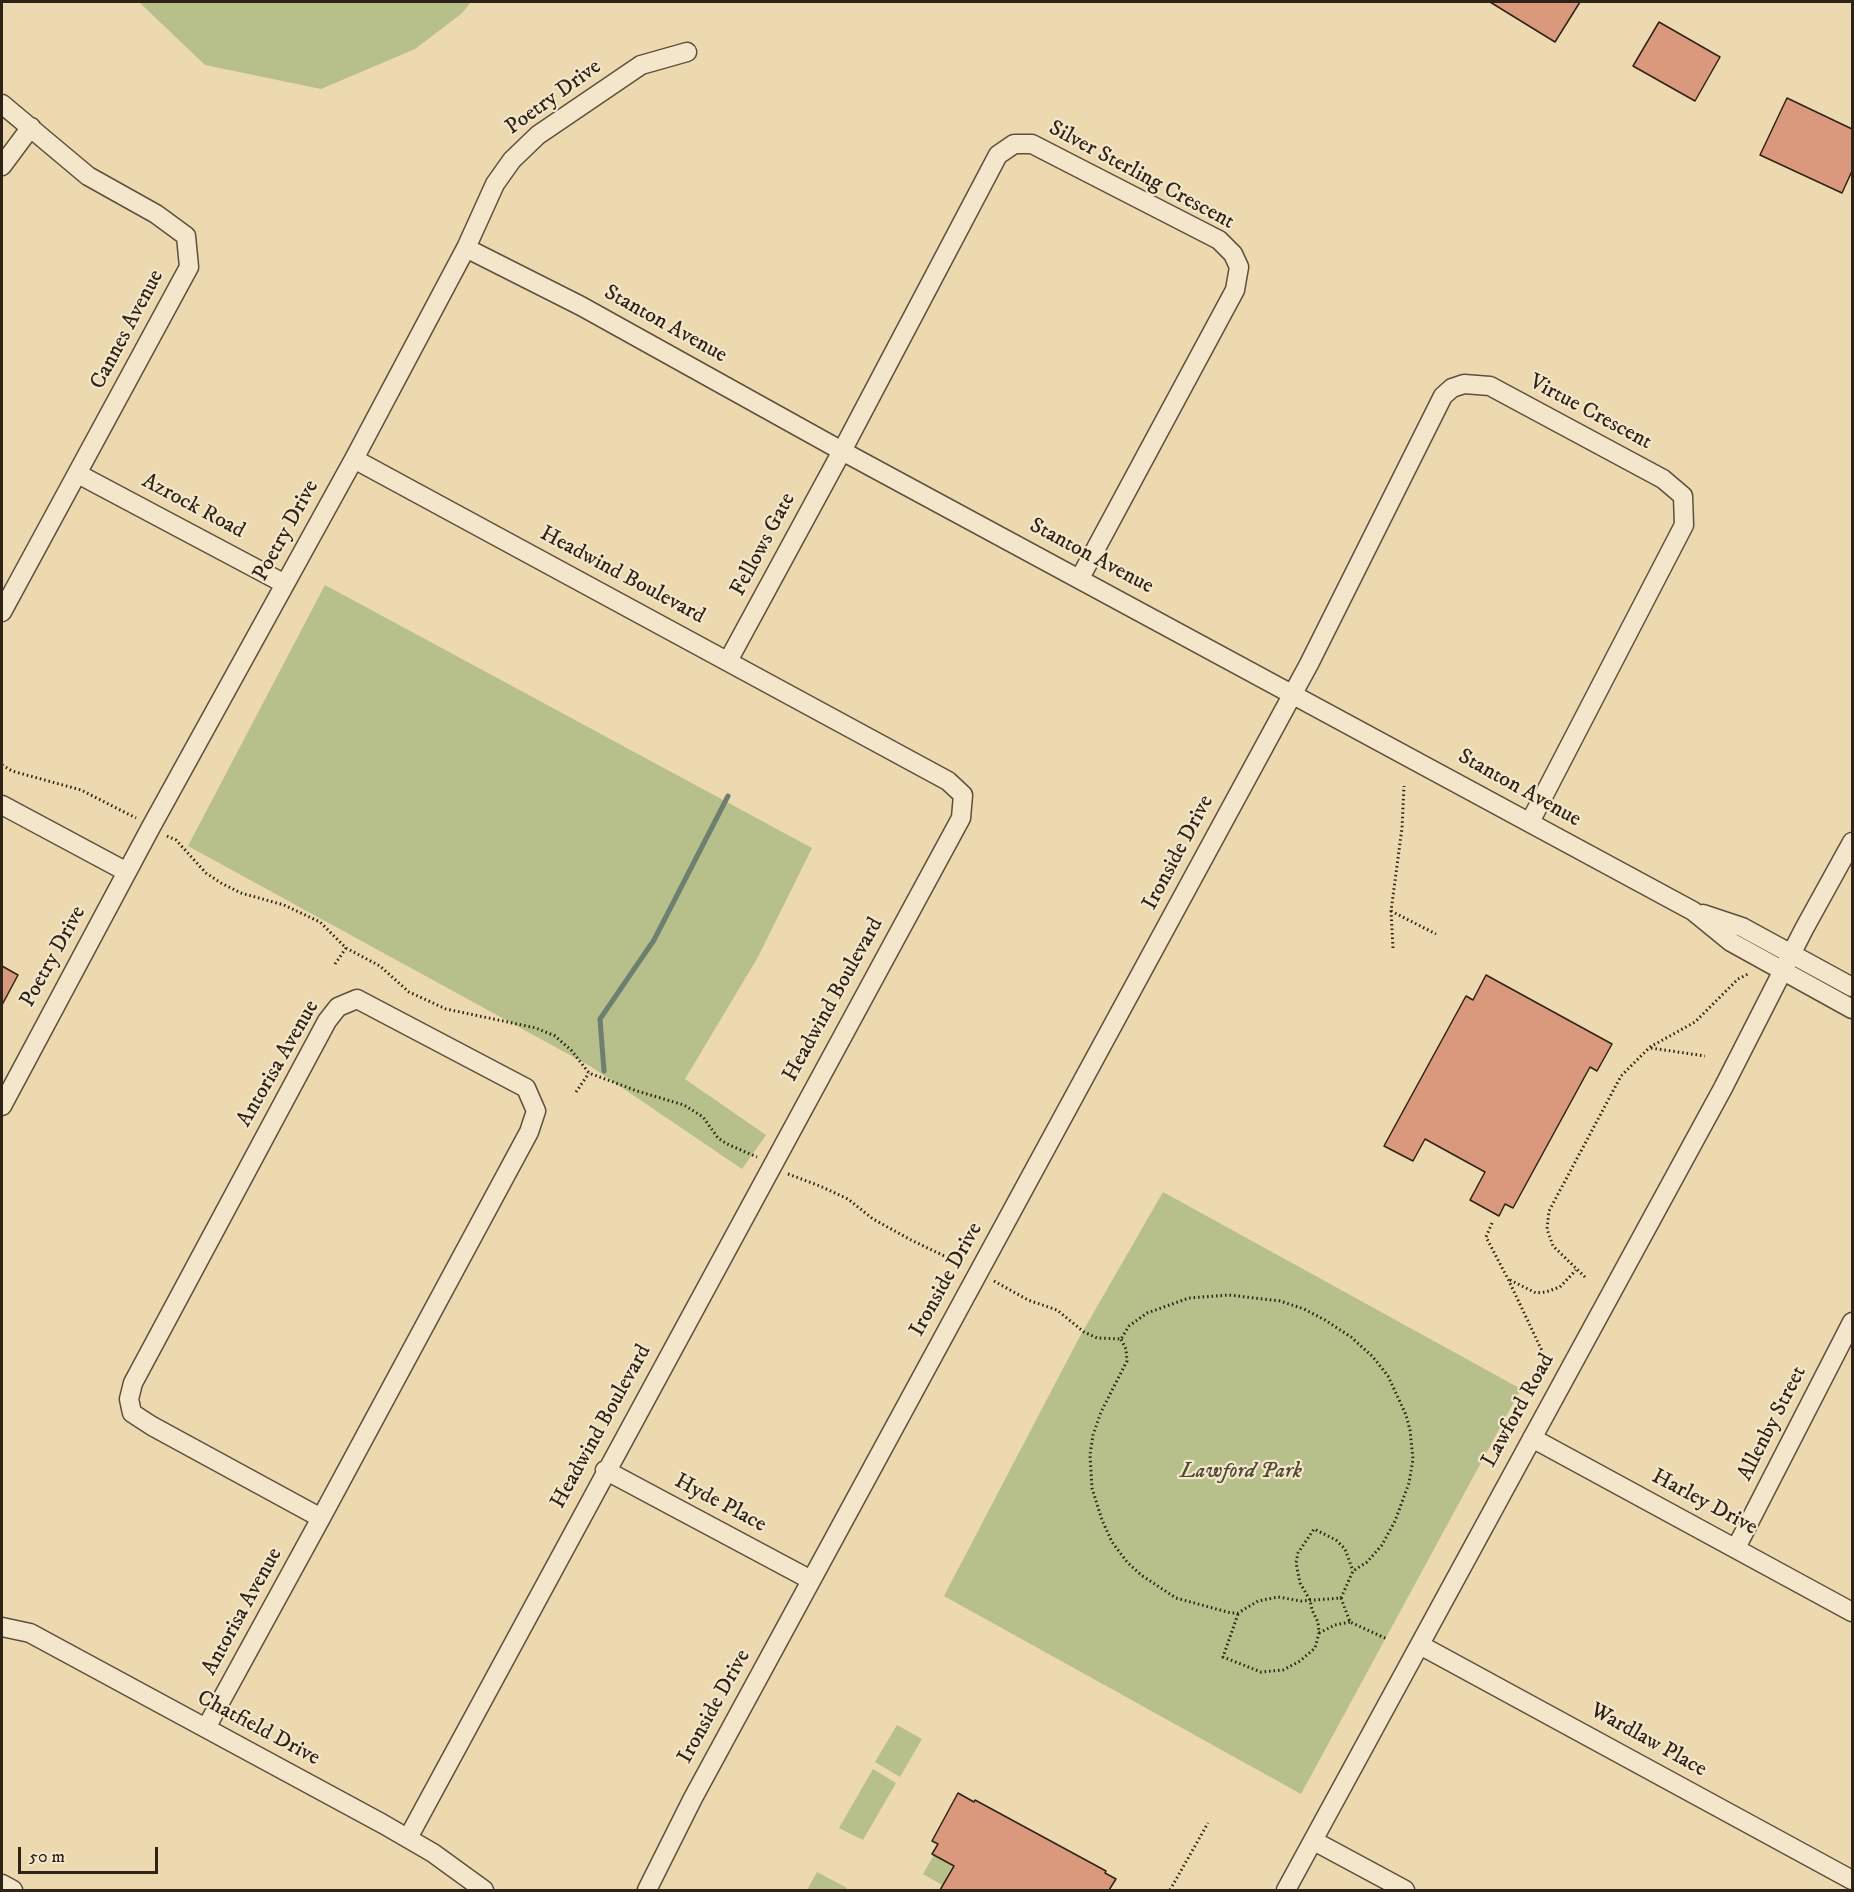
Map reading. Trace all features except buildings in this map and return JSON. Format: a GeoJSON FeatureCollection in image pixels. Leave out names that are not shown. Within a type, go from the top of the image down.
{"type":"FeatureCollection","features":[{"type":"Feature","properties":{"kind":"street","name":"Poetry Drive"},"geometry":{"type":"LineString","coordinates":[[2,1106],[8,1079],[127,872],[354,459],[466,248],[495,184],[512,160],[538,135],[641,65],[687,52]]}},
{"type":"Feature","properties":{"kind":"street","name":"Cannes Avenue"},"geometry":{"type":"LineString","coordinates":[[2,104],[88,176],[156,214],[186,236],[189,267],[2,612]]}},
{"type":"Feature","properties":{"kind":"street"},"geometry":{"type":"LineString","coordinates":[[2,166],[32,128]]}},
{"type":"Feature","properties":{"kind":"street","name":"Silver Sterling Crescent"},"geometry":{"type":"LineString","coordinates":[[842,451],[999,155],[1014,144],[1032,144],[1219,240],[1233,254],[1239,267],[1235,290],[1080,578]]}},
{"type":"Feature","properties":{"kind":"street","name":"Stanton Avenue"},"geometry":{"type":"LineString","coordinates":[[466,248],[581,306],[842,451],[1693,911],[1742,927],[1852,987]]}},
{"type":"Feature","properties":{"kind":"street","name":"Virtue Crescent"},"geometry":{"type":"LineString","coordinates":[[1293,693],[1443,396],[1452,388],[1464,384],[1490,386],[1663,478],[1683,496],[1684,525],[1530,822]]}},
{"type":"Feature","properties":{"kind":"street","name":"Fellows Gate"},"geometry":{"type":"LineString","coordinates":[[728,661],[842,451]]}},
{"type":"Feature","properties":{"kind":"street","name":"Headwind Boulevard"},"geometry":{"type":"LineString","coordinates":[[354,459],[948,781],[963,795],[961,818],[408,1838]]}},
{"type":"Feature","properties":{"kind":"street","name":"Azrock Road"},"geometry":{"type":"LineString","coordinates":[[78,474],[285,585]]}},
{"type":"Feature","properties":{"kind":"street","name":"Ironside Drive"},"geometry":{"type":"LineString","coordinates":[[647,1890],[693,1798],[1293,693]]}},
{"type":"Feature","properties":{"kind":"street"},"geometry":{"type":"LineString","coordinates":[[2,805],[127,872]]}},
{"type":"Feature","properties":{"kind":"street","name":"Lawford Road"},"geometry":{"type":"LineString","coordinates":[[1286,1890],[1723,1088],[1852,842]]}},
{"type":"Feature","properties":{"kind":"street","name":"Stanton Avenue"},"geometry":{"type":"LineString","coordinates":[[1693,911],[1731,942],[1852,1009]]}},
{"type":"Feature","properties":{"kind":"street","name":"Antorisa Avenue"},"geometry":{"type":"LineString","coordinates":[[206,1728],[321,1518],[530,1132],[536,1111],[526,1088],[357,999],[338,1007],[327,1021],[133,1383],[129,1399],[132,1413],[152,1426],[321,1518]]}},
{"type":"Feature","properties":{"kind":"street","name":"Allenby Street"},"geometry":{"type":"LineString","coordinates":[[1736,1548],[1852,1322]]}},
{"type":"Feature","properties":{"kind":"street","name":"Harley Drive"},"geometry":{"type":"LineString","coordinates":[[1532,1438],[1852,1612]]}},
{"type":"Feature","properties":{"kind":"street","name":"Hyde Place"},"geometry":{"type":"LineString","coordinates":[[606,1470],[811,1580]]}},
{"type":"Feature","properties":{"kind":"street","name":"Chatfield Drive"},"geometry":{"type":"LineString","coordinates":[[2,1627],[30,1633],[408,1838],[484,1890]]}},
{"type":"Feature","properties":{"kind":"street","name":"Wardlaw Place"},"geometry":{"type":"LineString","coordinates":[[1420,1645],[1852,1880]]}},
{"type":"Feature","properties":{"kind":"street"},"geometry":{"type":"LineString","coordinates":[[1314,1841],[1405,1890]]}},
{"type":"Feature","properties":{"kind":"street"},"geometry":{"type":"LineString","coordinates":[[2,1884],[13,1890]]}},
{"type":"Feature","properties":{"kind":"path"},"geometry":{"type":"LineString","coordinates":[[2,765],[12,771],[81,790],[128,814]]}},
{"type":"Feature","properties":{"kind":"path"},"geometry":{"type":"LineString","coordinates":[[1393,948],[1391,911],[1402,828],[1404,786]]}},
{"type":"Feature","properties":{"kind":"path"},"geometry":{"type":"LineString","coordinates":[[163,833],[176,840],[206,873],[220,883],[241,893],[284,905],[320,922],[346,948],[380,966],[409,992],[446,1009],[536,1028],[555,1036],[571,1050],[589,1073],[684,1105],[703,1117],[718,1138],[752,1155]]}},
{"type":"Feature","properties":{"kind":"path"},"geometry":{"type":"LineString","coordinates":[[1391,911],[1436,934]]}},
{"type":"Feature","properties":{"kind":"path"},"geometry":{"type":"LineString","coordinates":[[335,964],[346,948]]}},
{"type":"Feature","properties":{"kind":"path"},"geometry":{"type":"LineString","coordinates":[[1585,1277],[1553,1246],[1547,1229],[1548,1210],[1621,1076],[1650,1047],[1695,1022],[1738,979],[1750,973]]}},
{"type":"Feature","properties":{"kind":"path"},"geometry":{"type":"LineString","coordinates":[[1650,1047],[1705,1056]]}},
{"type":"Feature","properties":{"kind":"path"},"geometry":{"type":"LineString","coordinates":[[576,1092],[589,1073]]}},
{"type":"Feature","properties":{"kind":"path"},"geometry":{"type":"LineString","coordinates":[[792,1176],[848,1199],[873,1219],[961,1264]]}},
{"type":"Feature","properties":{"kind":"path"},"geometry":{"type":"LineString","coordinates":[[1492,1223],[1486,1237],[1543,1353]]}},
{"type":"Feature","properties":{"kind":"path"},"geometry":{"type":"LineString","coordinates":[[1508,1279],[1536,1293],[1546,1292],[1560,1287],[1577,1270]]}},
{"type":"Feature","properties":{"kind":"path"},"geometry":{"type":"LineString","coordinates":[[999,1284],[1028,1300],[1057,1310],[1084,1332],[1097,1338],[1121,1339]]}},
{"type":"Feature","properties":{"kind":"path"},"geometry":{"type":"LineString","coordinates":[[1121,1339],[1129,1326],[1147,1313],[1168,1304],[1189,1298],[1229,1295],[1280,1301],[1304,1309],[1342,1331],[1373,1357],[1388,1376],[1406,1415],[1413,1459],[1409,1483],[1395,1521],[1382,1545],[1367,1563],[1353,1571],[1341,1598],[1350,1622]]}},
{"type":"Feature","properties":{"kind":"path"},"geometry":{"type":"LineString","coordinates":[[1121,1339],[1126,1349],[1127,1361],[1101,1412],[1093,1435],[1090,1455],[1092,1488],[1102,1520],[1112,1542],[1127,1562],[1154,1585],[1176,1598],[1231,1613],[1238,1613],[1258,1601],[1278,1597],[1301,1601],[1341,1598]]}},
{"type":"Feature","properties":{"kind":"path"},"geometry":{"type":"LineString","coordinates":[[1238,1613],[1224,1657],[1261,1672],[1283,1670],[1300,1661],[1315,1648],[1319,1633],[1318,1622],[1312,1611],[1310,1600],[1300,1583],[1296,1563],[1298,1553],[1314,1529],[1336,1540],[1345,1549],[1353,1571]]}},
{"type":"Feature","properties":{"kind":"path"},"geometry":{"type":"LineString","coordinates":[[1319,1633],[1335,1625],[1350,1622],[1387,1640]]}},
{"type":"Feature","properties":{"kind":"path"},"geometry":{"type":"LineString","coordinates":[[1170,1890],[1208,1823]]}},
{"type":"Feature","properties":{"kind":"green space"},"geometry":{"type":"Polygon","coordinates":[[[139,2],[471,2],[461,14],[415,49],[321,89],[205,65],[139,2]]]}},
{"type":"Feature","properties":{"kind":"green space"},"geometry":{"type":"Polygon","coordinates":[[[325,585],[812,848],[758,957],[685,1079],[766,1135],[742,1169],[590,1066],[188,846],[325,585]]]}},
{"type":"Feature","properties":{"kind":"green space","name":"Lawford Park"},"geometry":{"type":"Polygon","coordinates":[[[1163,1192],[1521,1389],[1301,1794],[944,1596],[1079,1338],[1163,1192]]]}},
{"type":"Feature","properties":{"kind":"green space"},"geometry":{"type":"Polygon","coordinates":[[[897,1725],[922,1739],[900,1777],[875,1762],[897,1725]]]}},
{"type":"Feature","properties":{"kind":"green space"},"geometry":{"type":"Polygon","coordinates":[[[873,1769],[896,1783],[863,1840],[839,1828],[873,1769]]]}},
{"type":"Feature","properties":{"kind":"green space"},"geometry":{"type":"Polygon","coordinates":[[[934,1855],[953,1865],[942,1885],[923,1874],[934,1855]]]}},
{"type":"Feature","properties":{"kind":"green space"},"geometry":{"type":"Polygon","coordinates":[[[817,1872],[847,1888],[846,1890],[807,1890],[817,1872]]]}},
{"type":"Feature","properties":{"kind":"waterway"},"geometry":{"type":"LineString","coordinates":[[604,1071],[600,1019],[654,940],[728,796]]}}]}
